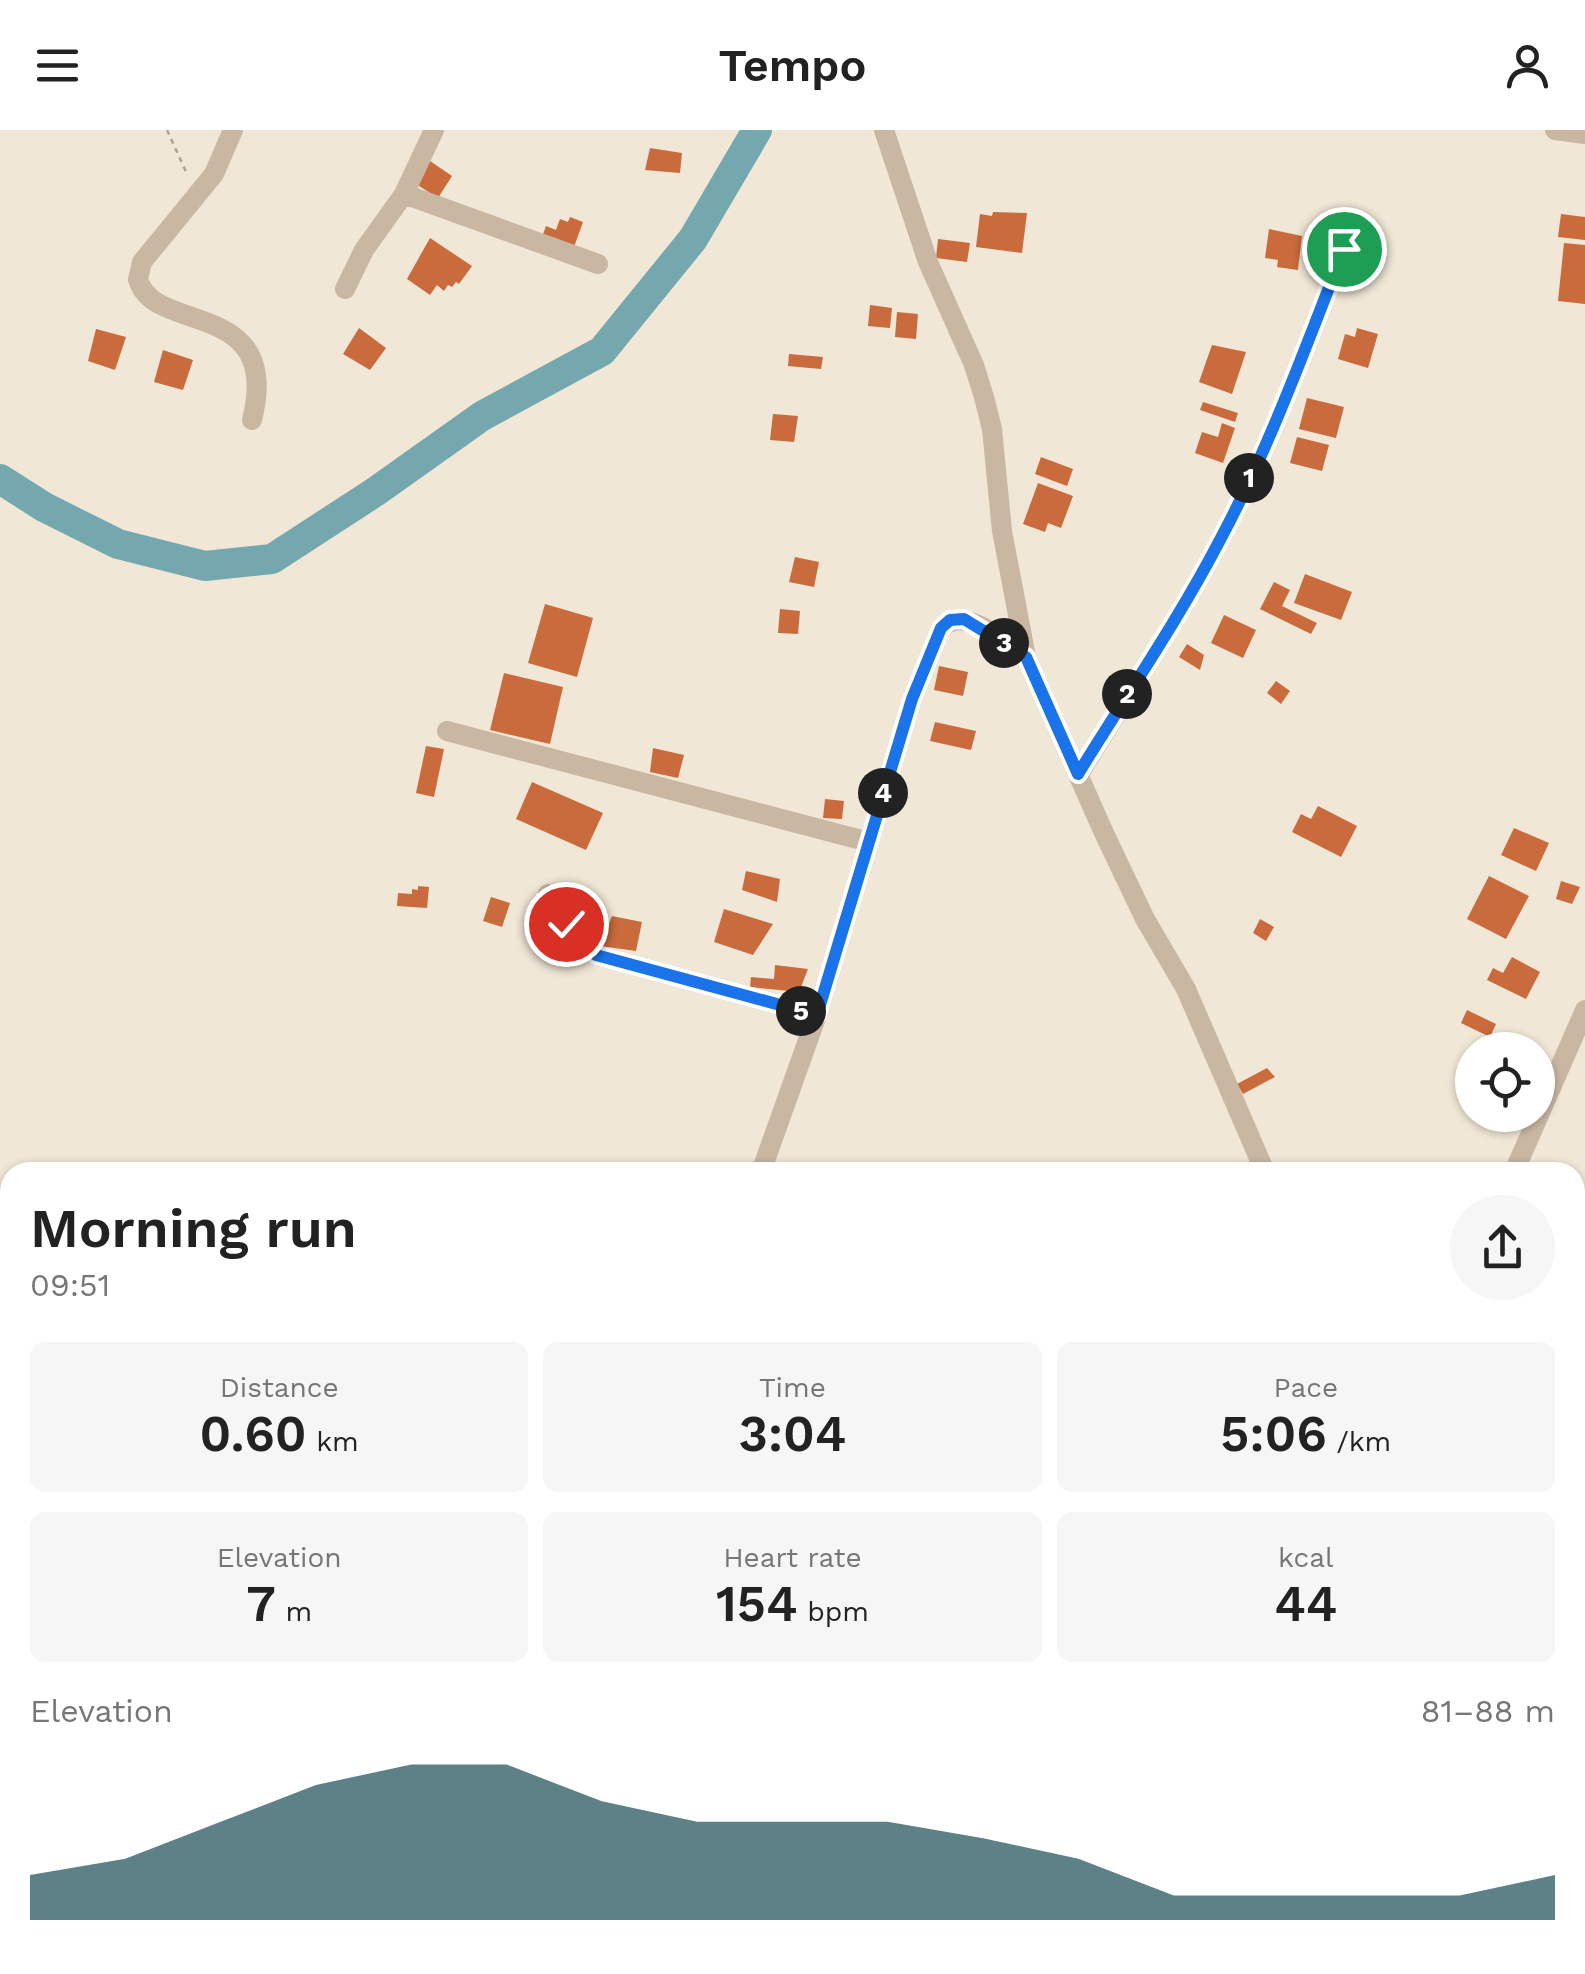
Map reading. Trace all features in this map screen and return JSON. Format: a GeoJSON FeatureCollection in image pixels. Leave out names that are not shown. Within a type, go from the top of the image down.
{"type":"FeatureCollection","features":[{"type":"Feature","properties":{"kind":"street"},"geometry":{"type":"LineString","coordinates":[[233,130],[214,174],[142,262],[138,280],[149,299],[211,322],[247,352],[259,378],[252,420]]}},
{"type":"Feature","properties":{"kind":"street"},"geometry":{"type":"LineString","coordinates":[[345,289],[364,250],[404,194],[434,130]]}},
{"type":"Feature","properties":{"kind":"street"},"geometry":{"type":"LineString","coordinates":[[884,130],[928,262],[974,365],[984,397],[992,429],[1002,531],[1026,657],[1145,918],[1186,989],[1261,1162]]}},
{"type":"Feature","properties":{"kind":"street"},"geometry":{"type":"LineString","coordinates":[[1555,130],[1585,134]]}},
{"type":"Feature","properties":{"kind":"street"},"geometry":{"type":"LineString","coordinates":[[404,194],[598,264]]}},
{"type":"Feature","properties":{"kind":"street"},"geometry":{"type":"LineString","coordinates":[[1078,774],[1223,535],[1289,389],[1344,249]]}},
{"type":"Feature","properties":{"kind":"street"},"geometry":{"type":"LineString","coordinates":[[764,1162],[817,1015],[912,699],[945,624],[964,619],[1026,657]]}},
{"type":"Feature","properties":{"kind":"street"},"geometry":{"type":"LineString","coordinates":[[447,731],[868,842]]}},
{"type":"Feature","properties":{"kind":"street"},"geometry":{"type":"LineString","coordinates":[[548,894],[580,943],[596,955],[817,1015]]}},
{"type":"Feature","properties":{"kind":"street"},"geometry":{"type":"LineString","coordinates":[[1518,1162],[1585,1010]]}},
{"type":"Feature","properties":{"kind":"path"},"geometry":{"type":"LineString","coordinates":[[167,130],[188,177],[202,191]]}},
{"type":"Feature","properties":{"kind":"building"},"geometry":{"type":"Polygon","coordinates":[[[650,148],[682,153],[680,173],[645,170],[650,148]]]}},
{"type":"Feature","properties":{"kind":"building"},"geometry":{"type":"Polygon","coordinates":[[[430,161],[452,176],[438,198],[416,184],[430,161]]]}},
{"type":"Feature","properties":{"kind":"building"},"geometry":{"type":"Polygon","coordinates":[[[993,212],[1027,213],[1022,253],[976,247],[980,214],[992,216],[993,212]]]}},
{"type":"Feature","properties":{"kind":"building"},"geometry":{"type":"Polygon","coordinates":[[[1561,214],[1585,217],[1585,240],[1558,237],[1561,214]]]}},
{"type":"Feature","properties":{"kind":"building"},"geometry":{"type":"Polygon","coordinates":[[[570,217],[583,222],[574,247],[542,237],[546,226],[556,230],[560,219],[568,222],[570,217]]]}},
{"type":"Feature","properties":{"kind":"building"},"geometry":{"type":"Polygon","coordinates":[[[1269,229],[1302,236],[1298,270],[1277,267],[1278,260],[1265,258],[1269,229]]]}},
{"type":"Feature","properties":{"kind":"building"},"geometry":{"type":"Polygon","coordinates":[[[430,238],[472,266],[459,284],[448,285],[444,291],[437,285],[430,295],[407,279],[430,238]]]}},
{"type":"Feature","properties":{"kind":"building"},"geometry":{"type":"Polygon","coordinates":[[[938,239],[970,243],[967,262],[936,258],[938,239]]]}},
{"type":"Feature","properties":{"kind":"building"},"geometry":{"type":"Polygon","coordinates":[[[1564,243],[1585,245],[1585,304],[1558,301],[1564,243]]]}},
{"type":"Feature","properties":{"kind":"building"},"geometry":{"type":"Polygon","coordinates":[[[870,305],[892,308],[890,328],[868,326],[870,305]]]}},
{"type":"Feature","properties":{"kind":"building"},"geometry":{"type":"Polygon","coordinates":[[[897,312],[918,314],[916,339],[895,337],[897,312]]]}},
{"type":"Feature","properties":{"kind":"building"},"geometry":{"type":"Polygon","coordinates":[[[359,328],[386,348],[370,370],[343,354],[359,328]]]}},
{"type":"Feature","properties":{"kind":"building"},"geometry":{"type":"Polygon","coordinates":[[[1357,328],[1378,334],[1368,368],[1338,359],[1345,334],[1355,337],[1357,328]]]}},
{"type":"Feature","properties":{"kind":"building"},"geometry":{"type":"Polygon","coordinates":[[[96,329],[126,337],[115,370],[88,361],[96,329]]]}},
{"type":"Feature","properties":{"kind":"building"},"geometry":{"type":"Polygon","coordinates":[[[1212,345],[1246,352],[1232,394],[1199,382],[1212,345]]]}},
{"type":"Feature","properties":{"kind":"building"},"geometry":{"type":"Polygon","coordinates":[[[163,350],[193,360],[183,390],[154,382],[163,350]]]}},
{"type":"Feature","properties":{"kind":"building"},"geometry":{"type":"Polygon","coordinates":[[[789,354],[823,357],[821,369],[788,366],[789,354]]]}},
{"type":"Feature","properties":{"kind":"building"},"geometry":{"type":"Polygon","coordinates":[[[1307,398],[1344,407],[1336,438],[1299,429],[1307,398]]]}},
{"type":"Feature","properties":{"kind":"building"},"geometry":{"type":"Polygon","coordinates":[[[1203,402],[1238,413],[1235,422],[1200,410],[1203,402]]]}},
{"type":"Feature","properties":{"kind":"building"},"geometry":{"type":"Polygon","coordinates":[[[773,414],[798,416],[794,442],[770,440],[773,414]]]}},
{"type":"Feature","properties":{"kind":"building"},"geometry":{"type":"Polygon","coordinates":[[[1222,423],[1235,428],[1223,463],[1195,453],[1202,432],[1218,437],[1222,423]]]}},
{"type":"Feature","properties":{"kind":"building"},"geometry":{"type":"Polygon","coordinates":[[[1297,437],[1329,445],[1322,471],[1290,463],[1297,437]]]}},
{"type":"Feature","properties":{"kind":"building"},"geometry":{"type":"Polygon","coordinates":[[[1041,457],[1073,469],[1067,486],[1035,474],[1041,457]]]}},
{"type":"Feature","properties":{"kind":"building"},"geometry":{"type":"Polygon","coordinates":[[[1038,483],[1073,496],[1061,528],[1048,523],[1045,532],[1023,524],[1038,483]]]}},
{"type":"Feature","properties":{"kind":"building"},"geometry":{"type":"Polygon","coordinates":[[[795,557],[819,562],[814,587],[789,582],[795,557]]]}},
{"type":"Feature","properties":{"kind":"building"},"geometry":{"type":"Polygon","coordinates":[[[1305,574],[1352,592],[1341,620],[1294,603],[1305,574]]]}},
{"type":"Feature","properties":{"kind":"building"},"geometry":{"type":"Polygon","coordinates":[[[1274,582],[1290,590],[1282,606],[1317,623],[1311,634],[1260,609],[1274,582]]]}},
{"type":"Feature","properties":{"kind":"building"},"geometry":{"type":"Polygon","coordinates":[[[545,604],[593,618],[577,677],[528,663],[545,604]]]}},
{"type":"Feature","properties":{"kind":"building"},"geometry":{"type":"Polygon","coordinates":[[[780,609],[800,611],[798,634],[778,633],[780,609]]]}},
{"type":"Feature","properties":{"kind":"building"},"geometry":{"type":"Polygon","coordinates":[[[1224,615],[1256,630],[1243,658],[1211,643],[1224,615]]]}},
{"type":"Feature","properties":{"kind":"building"},"geometry":{"type":"Polygon","coordinates":[[[1187,644],[1204,655],[1200,670],[1179,657],[1187,644]]]}},
{"type":"Feature","properties":{"kind":"building"},"geometry":{"type":"Polygon","coordinates":[[[939,666],[968,672],[963,696],[934,690],[939,666]]]}},
{"type":"Feature","properties":{"kind":"building"},"geometry":{"type":"Polygon","coordinates":[[[504,673],[563,687],[550,744],[490,730],[504,673]]]}},
{"type":"Feature","properties":{"kind":"building"},"geometry":{"type":"Polygon","coordinates":[[[1276,681],[1290,691],[1281,704],[1267,693],[1276,681]]]}},
{"type":"Feature","properties":{"kind":"building"},"geometry":{"type":"Polygon","coordinates":[[[935,722],[976,731],[971,750],[930,741],[935,722]]]}},
{"type":"Feature","properties":{"kind":"building"},"geometry":{"type":"Polygon","coordinates":[[[426,746],[444,749],[434,797],[416,793],[426,746]]]}},
{"type":"Feature","properties":{"kind":"building"},"geometry":{"type":"Polygon","coordinates":[[[653,748],[684,755],[678,778],[650,772],[653,748]]]}},
{"type":"Feature","properties":{"kind":"building"},"geometry":{"type":"Polygon","coordinates":[[[532,782],[603,813],[586,850],[516,819],[532,782]]]}},
{"type":"Feature","properties":{"kind":"building"},"geometry":{"type":"Polygon","coordinates":[[[825,799],[844,801],[842,819],[823,818],[825,799]]]}},
{"type":"Feature","properties":{"kind":"building"},"geometry":{"type":"Polygon","coordinates":[[[1318,806],[1357,826],[1341,857],[1292,832],[1301,814],[1311,819],[1318,806]]]}},
{"type":"Feature","properties":{"kind":"building"},"geometry":{"type":"Polygon","coordinates":[[[1514,828],[1549,843],[1536,871],[1501,855],[1514,828]]]}},
{"type":"Feature","properties":{"kind":"building"},"geometry":{"type":"Polygon","coordinates":[[[746,871],[780,879],[777,902],[742,890],[746,871]]]}},
{"type":"Feature","properties":{"kind":"building"},"geometry":{"type":"Polygon","coordinates":[[[1489,876],[1529,896],[1506,939],[1467,919],[1489,876]]]}},
{"type":"Feature","properties":{"kind":"building"},"geometry":{"type":"Polygon","coordinates":[[[1561,881],[1580,887],[1572,904],[1556,899],[1561,881]]]}},
{"type":"Feature","properties":{"kind":"building"},"geometry":{"type":"Polygon","coordinates":[[[418,886],[429,887],[427,908],[397,906],[398,893],[412,894],[418,886]]]}},
{"type":"Feature","properties":{"kind":"building"},"geometry":{"type":"Polygon","coordinates":[[[491,897],[510,903],[502,927],[483,921],[491,897]]]}},
{"type":"Feature","properties":{"kind":"building"},"geometry":{"type":"Polygon","coordinates":[[[724,909],[773,924],[753,955],[714,942],[724,909]]]}},
{"type":"Feature","properties":{"kind":"building"},"geometry":{"type":"Polygon","coordinates":[[[612,916],[642,922],[636,951],[600,946],[612,916]]]}},
{"type":"Feature","properties":{"kind":"building"},"geometry":{"type":"Polygon","coordinates":[[[1260,919],[1274,927],[1266,941],[1253,933],[1260,919]]]}},
{"type":"Feature","properties":{"kind":"building"},"geometry":{"type":"Polygon","coordinates":[[[1512,957],[1540,972],[1526,999],[1487,980],[1493,968],[1503,973],[1512,957]]]}},
{"type":"Feature","properties":{"kind":"building"},"geometry":{"type":"Polygon","coordinates":[[[775,965],[808,969],[799,992],[750,987],[751,977],[774,979],[775,965]]]}},
{"type":"Feature","properties":{"kind":"building"},"geometry":{"type":"Polygon","coordinates":[[[1467,1010],[1496,1024],[1492,1032],[1480,1032],[1461,1023],[1467,1010]]]}},
{"type":"Feature","properties":{"kind":"building"},"geometry":{"type":"Polygon","coordinates":[[[1267,1068],[1275,1077],[1243,1094],[1237,1084],[1267,1068]]]}},
{"type":"Feature","properties":{"kind":"waterway"},"geometry":{"type":"LineString","coordinates":[[0,479],[44,507],[118,544],[205,566],[272,559],[482,416],[602,351],[693,239],[757,130]]}},
{"type":"Feature","properties":{"kind":"route"},"geometry":{"type":"LineString","coordinates":[[566,924],[580,943],[596,955],[817,1015],[912,699],[941,628],[950,620],[964,619],[1026,657],[1078,774],[1223,535],[1289,389],[1344,249]]}}]}
